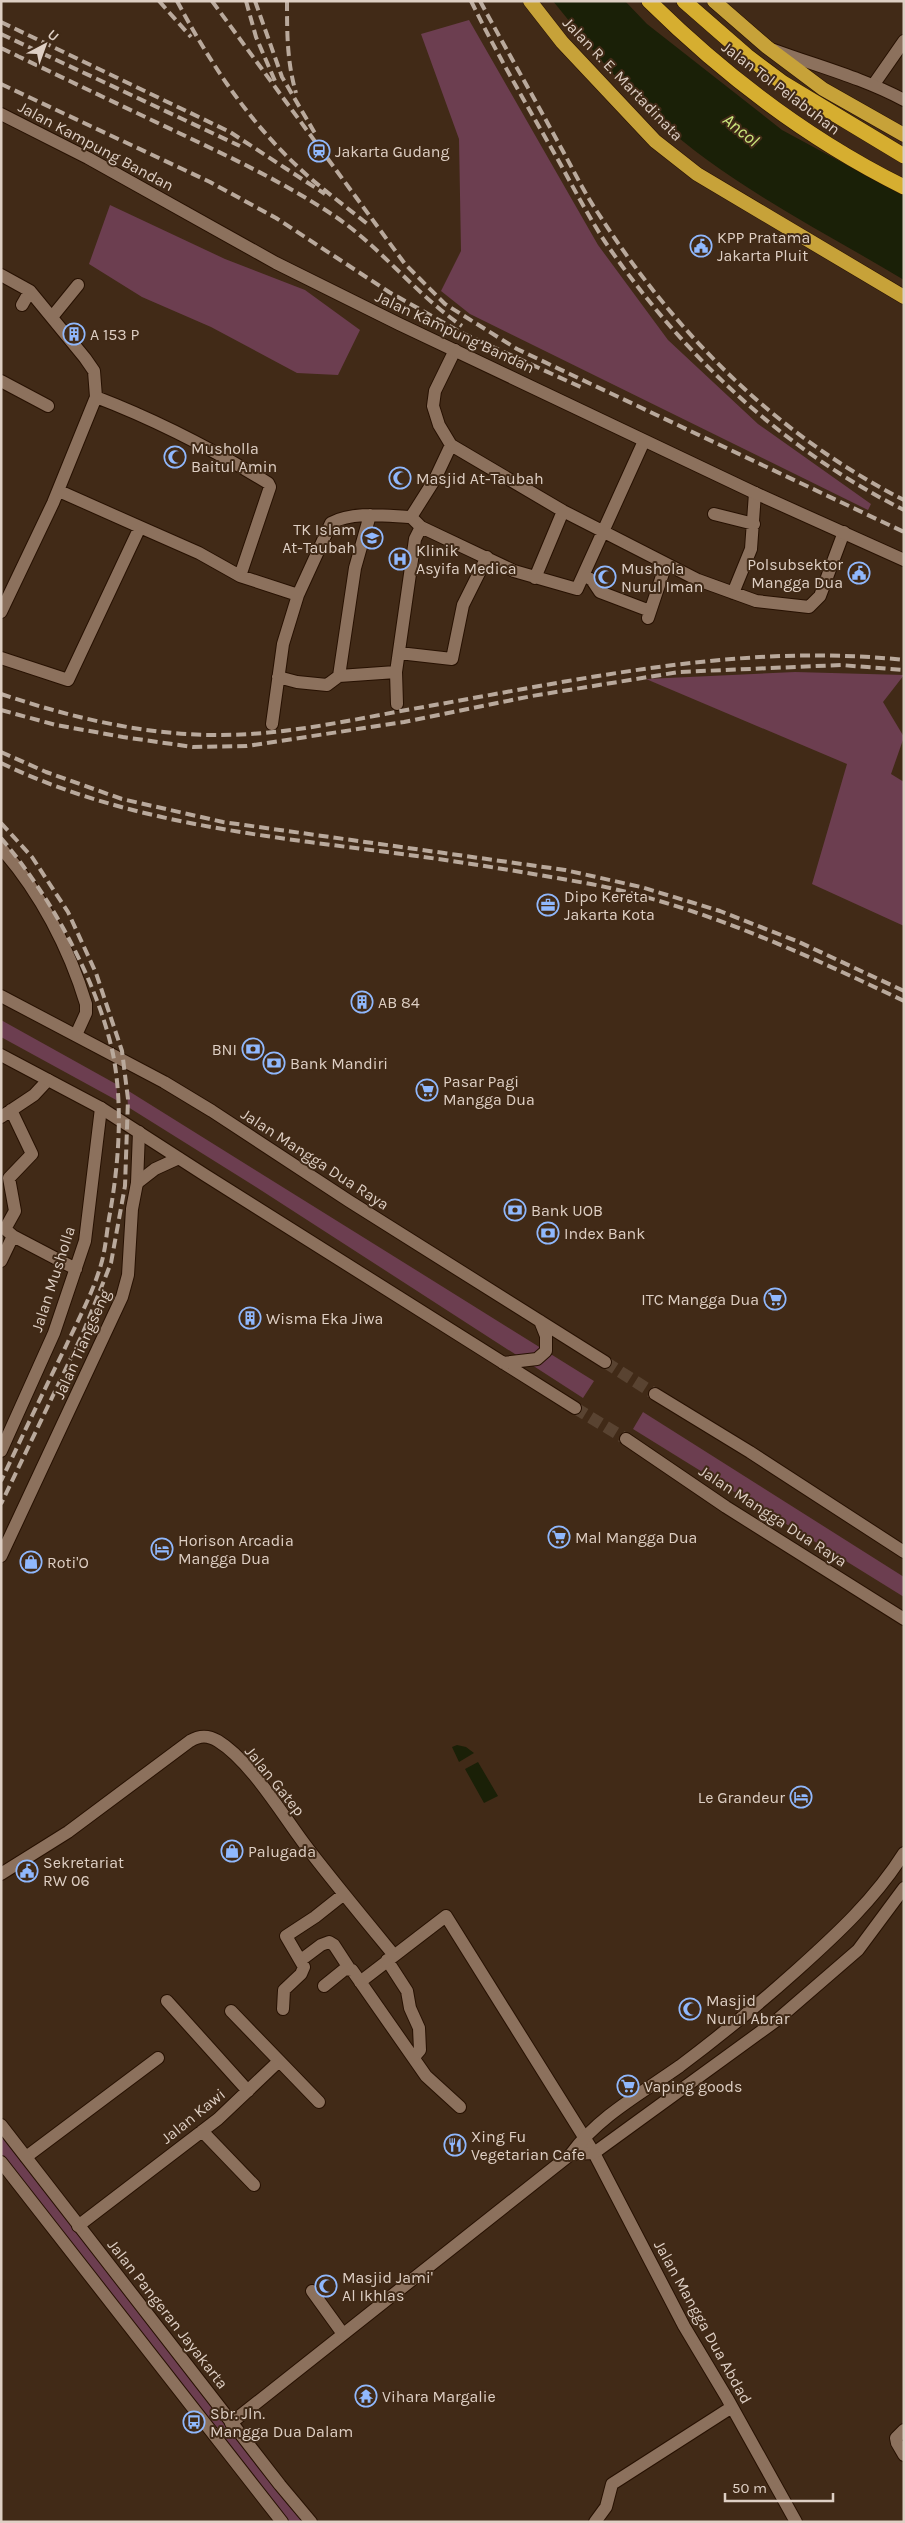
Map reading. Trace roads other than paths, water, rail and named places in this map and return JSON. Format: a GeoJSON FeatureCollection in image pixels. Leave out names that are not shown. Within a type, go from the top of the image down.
{"type":"FeatureCollection","features":[{"type":"Feature","properties":{"kind":"highway","name":"Jalan R. E. Martadinata"},"geometry":{"type":"LineString","coordinates":[[530,1],[562,42],[655,141],[696,174],[904,297]]}},
{"type":"Feature","properties":{"kind":"highway","name":"Jalan Tol Pelabuhan"},"geometry":{"type":"LineString","coordinates":[[650,1],[706,54],[819,141],[904,187]]}},
{"type":"Feature","properties":{"kind":"highway","name":"Jalan Tol Pelabuhan"},"geometry":{"type":"LineString","coordinates":[[684,1],[747,56],[783,82],[903,155]]}},
{"type":"Feature","properties":{"kind":"highway"},"geometry":{"type":"LineString","coordinates":[[714,1],[767,47],[823,89],[904,135]]}},
{"type":"Feature","properties":{"kind":"highway"},"geometry":{"type":"LineString","coordinates":[[872,171],[904,194]]}},
{"type":"Feature","properties":{"kind":"street"},"geometry":{"type":"LineString","coordinates":[[874,84],[904,41]]}},
{"type":"Feature","properties":{"kind":"street"},"geometry":{"type":"LineString","coordinates":[[767,47],[827,70],[874,84],[904,100]]}},
{"type":"Feature","properties":{"kind":"street","name":"Jalan Kampung Bandan"},"geometry":{"type":"LineString","coordinates":[[1,114],[88,158],[276,263],[644,441],[904,560]]}},
{"type":"Feature","properties":{"kind":"street"},"geometry":{"type":"LineString","coordinates":[[1,275],[30,291],[52,317],[94,371],[96,397],[58,491],[1,612]]}},
{"type":"Feature","properties":{"kind":"street"},"geometry":{"type":"LineString","coordinates":[[52,317],[78,285]]}},
{"type":"Feature","properties":{"kind":"street"},"geometry":{"type":"LineString","coordinates":[[22,305],[30,291]]}},
{"type":"Feature","properties":{"kind":"street"},"geometry":{"type":"LineString","coordinates":[[456,350],[435,391],[433,406],[439,425],[451,445],[563,511],[666,564],[733,593],[771,604],[809,607],[820,596],[844,532]]}},
{"type":"Feature","properties":{"kind":"street"},"geometry":{"type":"LineString","coordinates":[[1,381],[48,406]]}},
{"type":"Feature","properties":{"kind":"street"},"geometry":{"type":"LineString","coordinates":[[96,397],[122,407],[204,446],[268,483],[270,487],[240,576]]}},
{"type":"Feature","properties":{"kind":"street"},"geometry":{"type":"LineString","coordinates":[[272,724],[283,644],[298,595],[314,556],[332,522],[370,515],[411,517],[421,527],[508,568],[577,589],[644,441]]}},
{"type":"Feature","properties":{"kind":"street"},"geometry":{"type":"LineString","coordinates":[[411,517],[435,479],[451,445]]}},
{"type":"Feature","properties":{"kind":"street"},"geometry":{"type":"LineString","coordinates":[[58,491],[199,553],[240,576],[298,595]]}},
{"type":"Feature","properties":{"kind":"street"},"geometry":{"type":"LineString","coordinates":[[733,593],[751,549],[755,493]]}},
{"type":"Feature","properties":{"kind":"street"},"geometry":{"type":"LineString","coordinates":[[536,578],[563,511]]}},
{"type":"Feature","properties":{"kind":"street"},"geometry":{"type":"LineString","coordinates":[[714,514],[754,524]]}},
{"type":"Feature","properties":{"kind":"street"},"geometry":{"type":"LineString","coordinates":[[340,676],[355,568],[370,515]]}},
{"type":"Feature","properties":{"kind":"street"},"geometry":{"type":"LineString","coordinates":[[397,704],[396,672],[415,539],[421,527]]}},
{"type":"Feature","properties":{"kind":"street"},"geometry":{"type":"LineString","coordinates":[[1,658],[68,680],[140,528]]}},
{"type":"Feature","properties":{"kind":"street"},"geometry":{"type":"LineString","coordinates":[[399,653],[452,659],[463,605],[487,557]]}},
{"type":"Feature","properties":{"kind":"street"},"geometry":{"type":"LineString","coordinates":[[584,575],[592,580],[600,592],[649,614],[666,564]]}},
{"type":"Feature","properties":{"kind":"street"},"geometry":{"type":"LineString","coordinates":[[278,677],[297,682],[327,685],[340,676],[396,672]]}},
{"type":"Feature","properties":{"kind":"street"},"geometry":{"type":"LineString","coordinates":[[1,848],[36,895],[64,946],[86,1004],[86,1013],[76,1035]]}},
{"type":"Feature","properties":{"kind":"street","name":"Jalan Mangga Dua Raya"},"geometry":{"type":"LineString","coordinates":[[1,996],[164,1082],[212,1111],[349,1201],[605,1362]]}},
{"type":"Feature","properties":{"kind":"street"},"geometry":{"type":"LineString","coordinates":[[1,1055],[102,1108],[575,1408]]}},
{"type":"Feature","properties":{"kind":"street"},"geometry":{"type":"LineString","coordinates":[[48,1080],[34,1095],[6,1114],[32,1154],[9,1178],[15,1211],[6,1228],[13,1236],[76,1268]]}},
{"type":"Feature","properties":{"kind":"street","name":"Jalan Musholla"},"geometry":{"type":"LineString","coordinates":[[1,1451],[54,1333],[85,1241],[102,1108]]}},
{"type":"Feature","properties":{"kind":"street","name":"Jalan Tiangseng"},"geometry":{"type":"LineString","coordinates":[[1,1556],[122,1298],[128,1275],[132,1209],[137,1183],[139,1132]]}},
{"type":"Feature","properties":{"kind":"street"},"geometry":{"type":"LineString","coordinates":[[137,1183],[155,1169],[179,1158]]}},
{"type":"Feature","properties":{"kind":"street"},"geometry":{"type":"LineString","coordinates":[[1,1261],[13,1236]]}},
{"type":"Feature","properties":{"kind":"street"},"geometry":{"type":"LineString","coordinates":[[503,1363],[537,1359],[546,1351],[546,1336],[540,1321]]}},
{"type":"Feature","properties":{"kind":"street"},"geometry":{"type":"LineString","coordinates":[[655,1394],[904,1552]]}},
{"type":"Feature","properties":{"kind":"street","name":"Jalan Mangga Dua Raya"},"geometry":{"type":"LineString","coordinates":[[626,1439],[726,1507],[904,1619]]}},
{"type":"Feature","properties":{"kind":"street","name":"Jalan Gatep"},"geometry":{"type":"LineString","coordinates":[[1,1874],[68,1832],[198,1736],[205,1736],[220,1742],[256,1779],[390,1957],[407,1991],[410,2008],[419,2028],[420,2050],[414,2057]]}},
{"type":"Feature","properties":{"kind":"street"},"geometry":{"type":"LineString","coordinates":[[231,2422],[571,2154],[584,2137],[616,2111],[689,2059],[761,2002],[857,1914],[878,1890],[904,1853]]}},
{"type":"Feature","properties":{"kind":"street"},"geometry":{"type":"LineString","coordinates":[[571,2154],[594,2153],[785,2013],[858,1950],[904,1888]]}},
{"type":"Feature","properties":{"kind":"street"},"geometry":{"type":"LineString","coordinates":[[283,2009],[284,1990],[301,1974],[304,1967],[286,1936],[315,1917],[344,1894]]}},
{"type":"Feature","properties":{"kind":"street","name":"Jalan Mangga Dua Abdad"},"geometry":{"type":"LineString","coordinates":[[390,1957],[446,1916],[594,2153],[684,2326],[796,2522]]}},
{"type":"Feature","properties":{"kind":"street"},"geometry":{"type":"LineString","coordinates":[[301,1960],[321,1945],[329,1942],[334,1946],[426,2076],[460,2107]]}},
{"type":"Feature","properties":{"kind":"street"},"geometry":{"type":"LineString","coordinates":[[360,1982],[390,1957]]}},
{"type":"Feature","properties":{"kind":"street"},"geometry":{"type":"LineString","coordinates":[[324,1986],[349,1968]]}},
{"type":"Feature","properties":{"kind":"street"},"geometry":{"type":"LineString","coordinates":[[167,2001],[248,2091]]}},
{"type":"Feature","properties":{"kind":"street"},"geometry":{"type":"LineString","coordinates":[[231,2011],[319,2102]]}},
{"type":"Feature","properties":{"kind":"street"},"geometry":{"type":"LineString","coordinates":[[26,2157],[158,2058]]}},
{"type":"Feature","properties":{"kind":"street","name":"Jalan Kawi"},"geometry":{"type":"LineString","coordinates":[[78,2226],[202,2132],[280,2061]]}},
{"type":"Feature","properties":{"kind":"street","name":"Jalan Pangeran Jayakarta"},"geometry":{"type":"LineString","coordinates":[[1,2125],[231,2422],[311,2522]]}},
{"type":"Feature","properties":{"kind":"street"},"geometry":{"type":"LineString","coordinates":[[202,2132],[254,2185]]}},
{"type":"Feature","properties":{"kind":"street"},"geometry":{"type":"LineString","coordinates":[[1,2162],[282,2522]]}},
{"type":"Feature","properties":{"kind":"street"},"geometry":{"type":"LineString","coordinates":[[102,2291],[112,2293],[117,2290],[120,2277]]}},
{"type":"Feature","properties":{"kind":"street"},"geometry":{"type":"LineString","coordinates":[[312,2291],[343,2334]]}},
{"type":"Feature","properties":{"kind":"street"},"geometry":{"type":"LineString","coordinates":[[131,2328],[138,2318],[148,2315]]}},
{"type":"Feature","properties":{"kind":"street"},"geometry":{"type":"LineString","coordinates":[[595,2522],[606,2507],[612,2484],[732,2407]]}},
{"type":"Feature","properties":{"kind":"street"},"geometry":{"type":"LineString","coordinates":[[904,2430],[896,2438],[904,2455]]}},
{"type":"Feature","properties":{"kind":"water","name":"Ancol"},"geometry":{"type":"Polygon","coordinates":[[[553,1],[625,1],[647,24],[782,130],[904,196],[904,280],[744,185],[684,142],[629,91],[553,1]]]}},
{"type":"Feature","properties":{"kind":"water"},"geometry":{"type":"Polygon","coordinates":[[[457,1745],[466,1747],[474,1753],[459,1762],[452,1747],[457,1745]]]}},
{"type":"Feature","properties":{"kind":"water"},"geometry":{"type":"Polygon","coordinates":[[[478,1762],[498,1796],[484,1803],[465,1769],[478,1762]]]}},
{"type":"Feature","properties":{"kind":"tunnel"},"geometry":{"type":"LineString","coordinates":[[605,1362],[655,1394]]}},
{"type":"Feature","properties":{"kind":"tunnel"},"geometry":{"type":"LineString","coordinates":[[575,1408],[626,1439]]}},
{"type":"Feature","properties":{"kind":"railway"},"geometry":{"type":"LineString","coordinates":[[159,1],[191,37]]}},
{"type":"Feature","properties":{"kind":"railway"},"geometry":{"type":"LineString","coordinates":[[177,1],[216,67],[261,128],[305,173],[370,226]]}},
{"type":"Feature","properties":{"kind":"railway"},"geometry":{"type":"LineString","coordinates":[[212,1],[405,264],[445,304],[517,349],[904,532]]}},
{"type":"Feature","properties":{"kind":"railway"},"geometry":{"type":"LineString","coordinates":[[246,1],[256,37],[275,81]]}},
{"type":"Feature","properties":{"kind":"railway"},"geometry":{"type":"LineString","coordinates":[[255,1],[282,77],[316,135]]}},
{"type":"Feature","properties":{"kind":"railway"},"geometry":{"type":"LineString","coordinates":[[287,1],[289,59],[296,93]]}},
{"type":"Feature","properties":{"kind":"railway"},"geometry":{"type":"LineString","coordinates":[[471,1],[509,73],[594,223],[610,249],[671,327],[740,398],[778,430],[860,486],[904,510]]}},
{"type":"Feature","properties":{"kind":"railway"},"geometry":{"type":"LineString","coordinates":[[480,1],[587,196],[628,257],[660,299],[732,377],[771,412],[813,445],[857,474],[904,500]]}},
{"type":"Feature","properties":{"kind":"railway"},"geometry":{"type":"LineString","coordinates":[[1,22],[230,132],[325,194]]}},
{"type":"Feature","properties":{"kind":"railway"},"geometry":{"type":"LineString","coordinates":[[1,34],[240,146]]}},
{"type":"Feature","properties":{"kind":"railway"},"geometry":{"type":"LineString","coordinates":[[1,48],[238,161],[315,203],[350,227],[428,299],[462,326]]}},
{"type":"Feature","properties":{"kind":"railway"},"geometry":{"type":"LineString","coordinates":[[1,84],[210,182],[276,218],[389,292],[462,333],[585,389]]}},
{"type":"Feature","properties":{"kind":"railway"},"geometry":{"type":"LineString","coordinates":[[1,694],[79,717],[131,728],[185,734],[237,735],[313,727],[595,676],[718,660],[780,656],[842,656],[904,660]]}},
{"type":"Feature","properties":{"kind":"railway"},"geometry":{"type":"LineString","coordinates":[[1,710],[56,725],[123,737],[193,747],[247,746],[404,722],[532,696],[679,672],[841,665],[904,670]]}},
{"type":"Feature","properties":{"kind":"railway"},"geometry":{"type":"LineString","coordinates":[[1,752],[46,772],[122,799],[223,822],[565,870],[641,887],[720,911],[799,942],[904,991]]}},
{"type":"Feature","properties":{"kind":"railway"},"geometry":{"type":"LineString","coordinates":[[1,763],[45,782],[90,798],[183,822],[276,838],[426,857],[509,870],[632,893],[712,918],[751,933],[904,1001]]}},
{"type":"Feature","properties":{"kind":"railway"},"geometry":{"type":"LineString","coordinates":[[1,823],[32,857],[68,912],[96,973],[122,1051],[128,1099],[125,1186],[111,1263],[83,1333],[1,1504]]}},
{"type":"Feature","properties":{"kind":"railway"},"geometry":{"type":"LineString","coordinates":[[1,838],[37,885],[54,912],[96,997],[113,1054],[119,1113],[116,1174],[105,1249],[99,1272],[1,1481]]}},
{"type":"Feature","properties":{"kind":"place","name":"Jakarta Gudang"},"geometry":{"type":"Point","coordinates":[319,151]}},
{"type":"Feature","properties":{"kind":"place","name":"KPP Pratama Jakarta Pluit"},"geometry":{"type":"Point","coordinates":[701,246]}},
{"type":"Feature","properties":{"kind":"place","name":"A 153 P"},"geometry":{"type":"Point","coordinates":[74,334]}},
{"type":"Feature","properties":{"kind":"place","name":"Musholla Baitul Amin"},"geometry":{"type":"Point","coordinates":[175,457]}},
{"type":"Feature","properties":{"kind":"place","name":"Masjid At-Taubah"},"geometry":{"type":"Point","coordinates":[400,478]}},
{"type":"Feature","properties":{"kind":"place","name":"TK Islam At-Taubah"},"geometry":{"type":"Point","coordinates":[372,538]}},
{"type":"Feature","properties":{"kind":"place","name":"Klinik Asyifa Medica"},"geometry":{"type":"Point","coordinates":[400,559]}},
{"type":"Feature","properties":{"kind":"place","name":"Polsubsektor Mangga Dua"},"geometry":{"type":"Point","coordinates":[859,573]}},
{"type":"Feature","properties":{"kind":"place","name":"Mushola Nurul Iman"},"geometry":{"type":"Point","coordinates":[605,577]}},
{"type":"Feature","properties":{"kind":"place","name":"Dipo Kereta Jakarta Kota"},"geometry":{"type":"Point","coordinates":[548,905]}},
{"type":"Feature","properties":{"kind":"place","name":"AB 84"},"geometry":{"type":"Point","coordinates":[362,1002]}},
{"type":"Feature","properties":{"kind":"place","name":"BNI"},"geometry":{"type":"Point","coordinates":[253,1049]}},
{"type":"Feature","properties":{"kind":"place","name":"Bank Mandiri"},"geometry":{"type":"Point","coordinates":[274,1063]}},
{"type":"Feature","properties":{"kind":"place","name":"Pasar Pagi Mangga Dua"},"geometry":{"type":"Point","coordinates":[427,1090]}},
{"type":"Feature","properties":{"kind":"place","name":"Bank UOB"},"geometry":{"type":"Point","coordinates":[515,1210]}},
{"type":"Feature","properties":{"kind":"place","name":"Index Bank"},"geometry":{"type":"Point","coordinates":[548,1233]}},
{"type":"Feature","properties":{"kind":"place","name":"ITC Mangga Dua"},"geometry":{"type":"Point","coordinates":[775,1299]}},
{"type":"Feature","properties":{"kind":"place","name":"Wisma Eka Jiwa"},"geometry":{"type":"Point","coordinates":[250,1318]}},
{"type":"Feature","properties":{"kind":"place","name":"Mal Mangga Dua"},"geometry":{"type":"Point","coordinates":[559,1537]}},
{"type":"Feature","properties":{"kind":"place","name":"Horison Arcadia Mangga Dua"},"geometry":{"type":"Point","coordinates":[162,1549]}},
{"type":"Feature","properties":{"kind":"place","name":"Roti'O"},"geometry":{"type":"Point","coordinates":[31,1562]}},
{"type":"Feature","properties":{"kind":"place","name":"Le Grandeur"},"geometry":{"type":"Point","coordinates":[801,1797]}},
{"type":"Feature","properties":{"kind":"place","name":"Palugada"},"geometry":{"type":"Point","coordinates":[232,1851]}},
{"type":"Feature","properties":{"kind":"place","name":"Sekretariat RW 06"},"geometry":{"type":"Point","coordinates":[27,1871]}},
{"type":"Feature","properties":{"kind":"place","name":"Masjid Nurul Abrar"},"geometry":{"type":"Point","coordinates":[690,2009]}},
{"type":"Feature","properties":{"kind":"place","name":"Vaping goods"},"geometry":{"type":"Point","coordinates":[628,2086]}},
{"type":"Feature","properties":{"kind":"place","name":"Xing Fu Vegetarian Cafe"},"geometry":{"type":"Point","coordinates":[455,2145]}},
{"type":"Feature","properties":{"kind":"place","name":"Masjid Jami' Al Ikhlas"},"geometry":{"type":"Point","coordinates":[326,2286]}},
{"type":"Feature","properties":{"kind":"place","name":"Vihara Margalie"},"geometry":{"type":"Point","coordinates":[366,2396]}},
{"type":"Feature","properties":{"kind":"place","name":"Sbr. Jln. Mangga Dua Dalam"},"geometry":{"type":"Point","coordinates":[194,2422]}}]}
